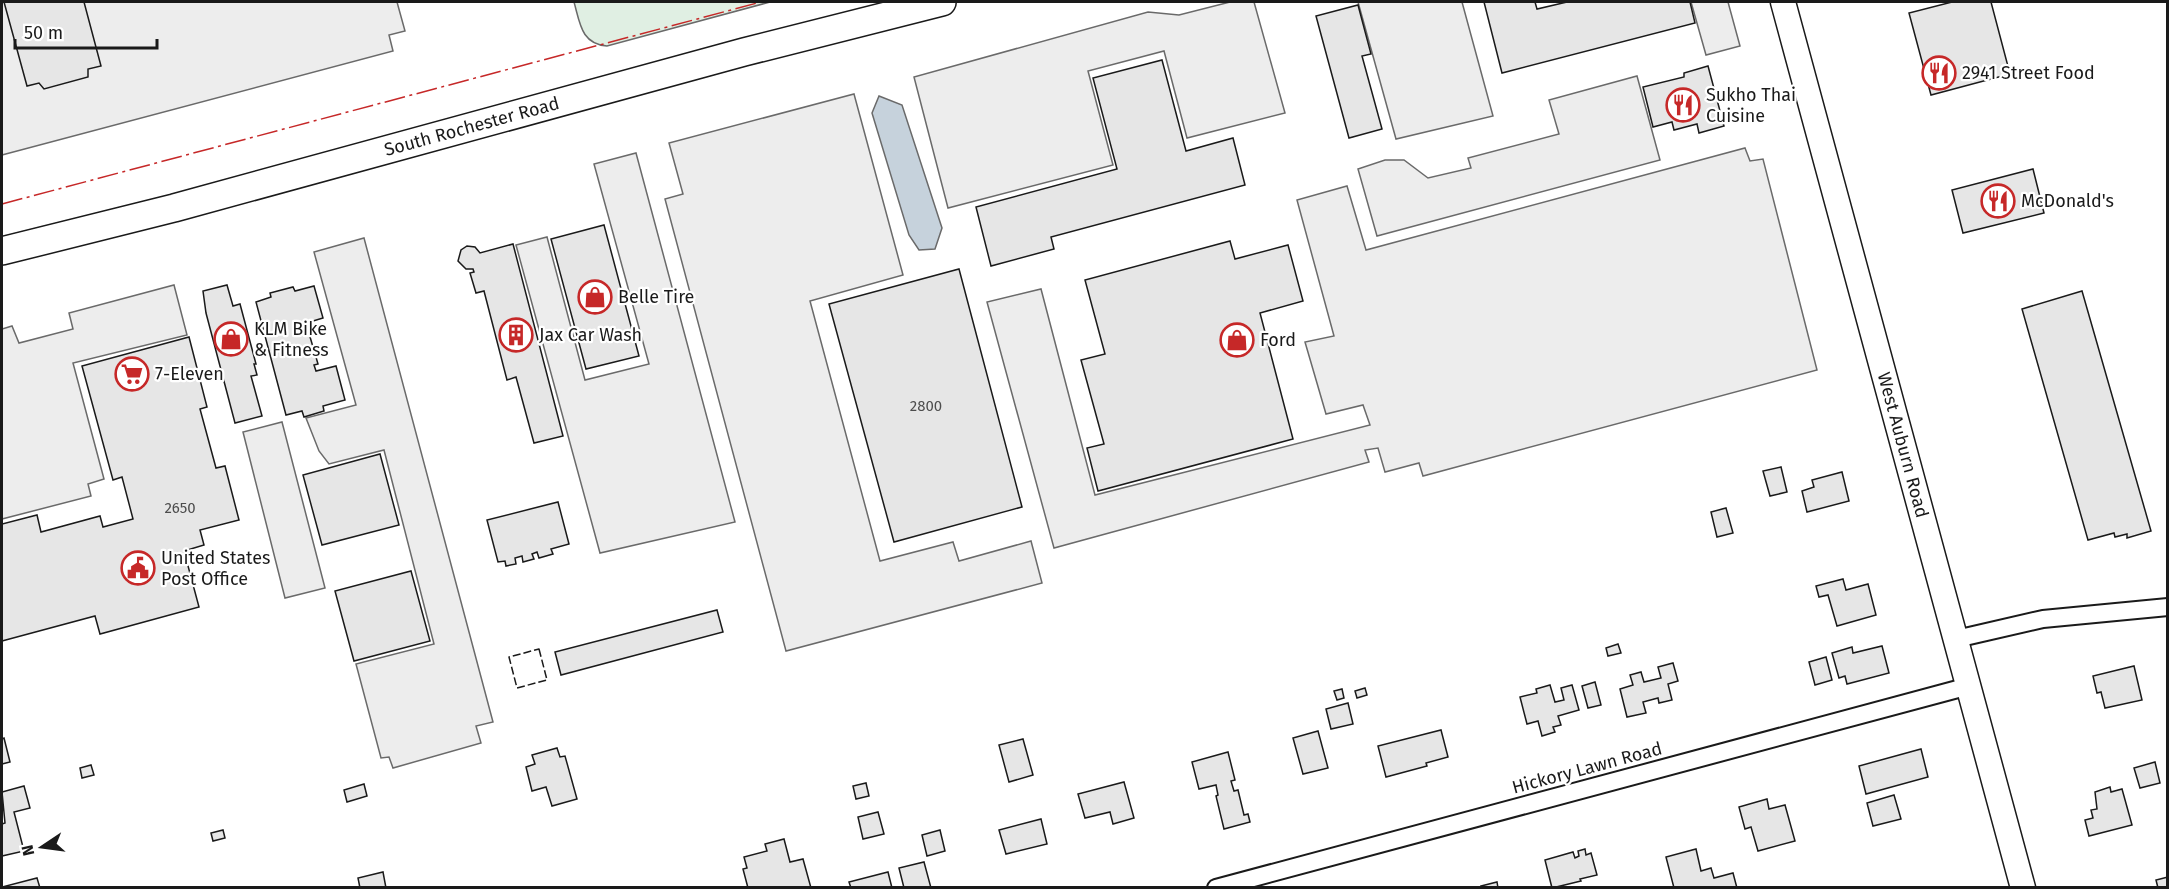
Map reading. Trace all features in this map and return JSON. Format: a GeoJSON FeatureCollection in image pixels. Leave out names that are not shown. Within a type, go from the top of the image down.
{"type":"FeatureCollection","features":[{"type":"Feature","properties":{"kind":"main road","name":"South Rochester Road"},"geometry":{"type":"LineString","coordinates":[[2,251],[174,208],[744,52],[942,2]]}},
{"type":"Feature","properties":{"kind":"main road","name":"West Auburn Road"},"geometry":{"type":"LineString","coordinates":[[1784,2],[2023,888]]}},
{"type":"Feature","properties":{"kind":"street"},"geometry":{"type":"LineString","coordinates":[[1956,639],[2043,619],[2168,607]]}},
{"type":"Feature","properties":{"kind":"street","name":"Hickory Lawn Road"},"geometry":{"type":"LineString","coordinates":[[1216,888],[1968,686]]}},
{"type":"Feature","properties":{"kind":"green space"},"geometry":{"type":"Polygon","coordinates":[[[574,2],[770,2],[607,46],[598,44],[587,37],[580,25],[574,2]]]}},
{"type":"Feature","properties":{"kind":"shaded area"},"geometry":{"type":"Polygon","coordinates":[[[2,2],[397,2],[405,31],[389,35],[393,51],[2,155],[2,2]]]}},
{"type":"Feature","properties":{"kind":"shaded area"},"geometry":{"type":"Polygon","coordinates":[[[1230,2],[1254,2],[1285,113],[1187,138],[1164,51],[1088,71],[1113,165],[948,208],[914,77],[1148,12],[1179,15],[1230,2]]]}},
{"type":"Feature","properties":{"kind":"shaded area"},"geometry":{"type":"Polygon","coordinates":[[[1358,2],[1462,2],[1493,116],[1396,139],[1358,2]]]}},
{"type":"Feature","properties":{"kind":"shaded area"},"geometry":{"type":"Polygon","coordinates":[[[1691,2],[1728,2],[1740,46],[1706,55],[1691,2]]]}},
{"type":"Feature","properties":{"kind":"shaded area"},"geometry":{"type":"Polygon","coordinates":[[[1637,76],[1660,160],[1377,236],[1358,169],[1385,160],[1404,160],[1428,178],[1471,168],[1468,158],[1559,134],[1549,100],[1637,76]]]}},
{"type":"Feature","properties":{"kind":"shaded area"},"geometry":{"type":"Polygon","coordinates":[[[854,94],[903,275],[810,301],[880,561],[953,542],[959,561],[1031,541],[1042,583],[786,651],[665,199],[683,194],[669,143],[854,94]]]}},
{"type":"Feature","properties":{"kind":"shaded area"},"geometry":{"type":"Polygon","coordinates":[[[879,96],[902,105],[942,228],[935,249],[919,250],[909,235],[872,113],[879,96]]]}},
{"type":"Feature","properties":{"kind":"shaded area"},"geometry":{"type":"Polygon","coordinates":[[[1745,148],[1750,161],[1763,159],[1817,370],[1423,476],[1419,463],[1385,472],[1378,448],[1365,450],[1369,462],[1054,548],[987,302],[1041,289],[1095,495],[1370,425],[1363,405],[1326,414],[1305,342],[1334,336],[1297,200],[1347,186],[1366,250],[1745,148]]]}},
{"type":"Feature","properties":{"kind":"shaded area"},"geometry":{"type":"Polygon","coordinates":[[[636,153],[735,522],[600,553],[516,245],[547,237],[585,380],[649,364],[594,164],[636,153]]]}},
{"type":"Feature","properties":{"kind":"shaded area"},"geometry":{"type":"Polygon","coordinates":[[[364,238],[493,722],[476,726],[481,743],[393,768],[389,757],[381,758],[356,664],[434,644],[384,450],[329,464],[319,451],[306,418],[356,405],[314,252],[364,238]]]}},
{"type":"Feature","properties":{"kind":"shaded area"},"geometry":{"type":"Polygon","coordinates":[[[174,285],[187,335],[73,363],[104,479],[88,484],[91,496],[2,519],[2,329],[12,326],[19,343],[73,329],[69,313],[174,285]]]}},
{"type":"Feature","properties":{"kind":"shaded area"},"geometry":{"type":"Polygon","coordinates":[[[282,422],[325,588],[285,598],[243,432],[282,422]]]}},
{"type":"Feature","properties":{"kind":"building"},"geometry":{"type":"Polygon","coordinates":[[[4,2],[84,2],[101,66],[88,69],[88,77],[44,89],[39,83],[27,86],[4,2]]]}},
{"type":"Feature","properties":{"kind":"building"},"geometry":{"type":"Polygon","coordinates":[[[1484,2],[1535,2],[1537,9],[1567,2],[1690,2],[1695,23],[1502,73],[1484,2]]]}},
{"type":"Feature","properties":{"kind":"building"},"geometry":{"type":"Polygon","coordinates":[[[1952,2],[1991,2],[2010,74],[1931,95],[1909,13],[1952,2]]]}},
{"type":"Feature","properties":{"kind":"building"},"geometry":{"type":"Polygon","coordinates":[[[1358,5],[1371,54],[1362,56],[1382,129],[1349,138],[1316,16],[1358,5]]]}},
{"type":"Feature","properties":{"kind":"building"},"geometry":{"type":"Polygon","coordinates":[[[1162,60],[1186,151],[1233,138],[1245,185],[1051,237],[1054,249],[991,266],[976,207],[1117,169],[1093,78],[1162,60]]]}},
{"type":"Feature","properties":{"kind":"building","name":"Sukho Thai Cuisine"},"geometry":{"type":"Polygon","coordinates":[[[1708,66],[1724,126],[1699,133],[1697,124],[1674,130],[1672,122],[1653,127],[1643,87],[1684,77],[1684,73],[1708,66]]]}},
{"type":"Feature","properties":{"kind":"building","name":"McDonald's"},"geometry":{"type":"Polygon","coordinates":[[[2033,169],[2044,213],[1963,233],[1952,190],[2033,169]]]}},
{"type":"Feature","properties":{"kind":"building","name":"Belle Tire"},"geometry":{"type":"Polygon","coordinates":[[[604,225],[639,356],[586,369],[551,239],[604,225]]]}},
{"type":"Feature","properties":{"kind":"building"},"geometry":{"type":"Polygon","coordinates":[[[1230,241],[1235,259],[1288,245],[1303,301],[1260,313],[1293,439],[1098,491],[1087,448],[1104,444],[1081,360],[1105,354],[1085,280],[1230,241]]]}},
{"type":"Feature","properties":{"kind":"building","name":"Jax Car Wash"},"geometry":{"type":"Polygon","coordinates":[[[513,244],[563,436],[534,443],[516,377],[507,380],[484,291],[476,293],[470,273],[474,272],[473,269],[466,269],[458,261],[461,250],[467,246],[475,247],[480,253],[513,244]]]}},
{"type":"Feature","properties":{"kind":"building"},"geometry":{"type":"Polygon","coordinates":[[[959,269],[1022,507],[894,542],[829,304],[959,269]]]}},
{"type":"Feature","properties":{"kind":"building","name":"KLM Bike & Fitness"},"geometry":{"type":"Polygon","coordinates":[[[227,285],[233,306],[240,304],[256,364],[254,364],[257,375],[251,376],[262,416],[235,423],[206,313],[203,291],[227,285]]]}},
{"type":"Feature","properties":{"kind":"building"},"geometry":{"type":"Polygon","coordinates":[[[314,286],[323,318],[303,324],[305,331],[308,330],[318,364],[314,365],[316,371],[336,366],[345,400],[323,406],[324,411],[304,417],[302,411],[286,415],[256,302],[271,297],[270,293],[293,287],[295,291],[314,286]]]}},
{"type":"Feature","properties":{"kind":"building"},"geometry":{"type":"Polygon","coordinates":[[[2082,291],[2151,531],[2127,538],[2127,534],[2115,537],[2114,533],[2088,540],[2022,309],[2082,291]]]}},
{"type":"Feature","properties":{"kind":"building"},"geometry":{"type":"Polygon","coordinates":[[[189,337],[207,407],[200,409],[216,468],[225,466],[239,520],[200,530],[204,545],[184,551],[199,607],[100,634],[95,616],[2,641],[2,524],[37,515],[41,532],[100,516],[103,527],[133,519],[122,477],[113,480],[82,366],[189,337]]]}},
{"type":"Feature","properties":{"kind":"building"},"geometry":{"type":"Polygon","coordinates":[[[380,454],[399,525],[322,545],[303,475],[380,454]]]}},
{"type":"Feature","properties":{"kind":"building"},"geometry":{"type":"Polygon","coordinates":[[[1781,467],[1787,492],[1770,496],[1763,471],[1781,467]]]}},
{"type":"Feature","properties":{"kind":"building"},"geometry":{"type":"Polygon","coordinates":[[[1842,472],[1849,501],[1807,512],[1802,491],[1814,487],[1812,480],[1842,472]]]}},
{"type":"Feature","properties":{"kind":"building"},"geometry":{"type":"Polygon","coordinates":[[[558,502],[569,544],[551,549],[553,554],[539,558],[537,552],[532,554],[534,559],[523,562],[522,556],[515,558],[516,564],[506,566],[505,561],[498,562],[487,520],[558,502]]]}},
{"type":"Feature","properties":{"kind":"building"},"geometry":{"type":"Polygon","coordinates":[[[1726,508],[1733,533],[1717,537],[1711,512],[1726,508]]]}},
{"type":"Feature","properties":{"kind":"building"},"geometry":{"type":"Polygon","coordinates":[[[411,571],[430,641],[354,661],[335,591],[411,571]]]}},
{"type":"Feature","properties":{"kind":"building"},"geometry":{"type":"Polygon","coordinates":[[[1843,579],[1846,590],[1868,584],[1876,615],[1837,626],[1828,595],[1819,597],[1816,586],[1843,579]]]}},
{"type":"Feature","properties":{"kind":"building"},"geometry":{"type":"Polygon","coordinates":[[[717,610],[723,632],[561,675],[555,652],[717,610]]]}},
{"type":"Feature","properties":{"kind":"building"},"geometry":{"type":"Polygon","coordinates":[[[1618,644],[1621,653],[1608,656],[1606,648],[1618,644]]]}},
{"type":"Feature","properties":{"kind":"building"},"geometry":{"type":"Polygon","coordinates":[[[1882,646],[1889,673],[1847,684],[1845,676],[1839,678],[1832,653],[1852,647],[1853,653],[1882,646]]]}},
{"type":"Feature","properties":{"kind":"building"},"geometry":{"type":"Polygon","coordinates":[[[1826,657],[1832,680],[1815,685],[1809,662],[1826,657]]]}},
{"type":"Feature","properties":{"kind":"building"},"geometry":{"type":"Polygon","coordinates":[[[1673,663],[1678,681],[1668,684],[1672,700],[1659,703],[1658,698],[1643,702],[1646,713],[1627,717],[1620,689],[1633,685],[1630,675],[1641,672],[1644,682],[1661,678],[1658,667],[1673,663]]]}},
{"type":"Feature","properties":{"kind":"building"},"geometry":{"type":"Polygon","coordinates":[[[2134,666],[2142,700],[2105,708],[2101,692],[2097,693],[2093,676],[2134,666]]]}},
{"type":"Feature","properties":{"kind":"building"},"geometry":{"type":"Polygon","coordinates":[[[1595,682],[1601,705],[1588,708],[1582,686],[1595,682]]]}},
{"type":"Feature","properties":{"kind":"building"},"geometry":{"type":"Polygon","coordinates":[[[1550,685],[1555,702],[1564,700],[1561,688],[1572,685],[1579,710],[1558,716],[1561,725],[1553,727],[1555,732],[1542,736],[1538,721],[1527,724],[1520,697],[1537,693],[1536,689],[1550,685]]]}},
{"type":"Feature","properties":{"kind":"building"},"geometry":{"type":"Polygon","coordinates":[[[1365,688],[1367,695],[1357,698],[1355,691],[1365,688]]]}},
{"type":"Feature","properties":{"kind":"building"},"geometry":{"type":"Polygon","coordinates":[[[1342,689],[1344,698],[1337,700],[1334,691],[1342,689]]]}},
{"type":"Feature","properties":{"kind":"building"},"geometry":{"type":"Polygon","coordinates":[[[1348,703],[1353,724],[1331,729],[1326,709],[1348,703]]]}},
{"type":"Feature","properties":{"kind":"building"},"geometry":{"type":"Polygon","coordinates":[[[1441,730],[1448,757],[1426,763],[1427,766],[1386,777],[1378,746],[1441,730]]]}},
{"type":"Feature","properties":{"kind":"building"},"geometry":{"type":"Polygon","coordinates":[[[1318,731],[1328,768],[1303,774],[1293,738],[1318,731]]]}},
{"type":"Feature","properties":{"kind":"building"},"geometry":{"type":"Polygon","coordinates":[[[4,738],[10,762],[2,764],[2,739],[4,738]]]}},
{"type":"Feature","properties":{"kind":"building"},"geometry":{"type":"Polygon","coordinates":[[[1023,739],[1033,775],[1009,782],[999,745],[1023,739]]]}},
{"type":"Feature","properties":{"kind":"building"},"geometry":{"type":"Polygon","coordinates":[[[557,748],[560,757],[565,756],[577,799],[552,806],[546,787],[532,791],[526,767],[535,764],[532,755],[557,748]]]}},
{"type":"Feature","properties":{"kind":"building"},"geometry":{"type":"Polygon","coordinates":[[[1921,749],[1928,777],[1866,794],[1859,766],[1921,749]]]}},
{"type":"Feature","properties":{"kind":"building"},"geometry":{"type":"Polygon","coordinates":[[[1228,752],[1235,780],[1231,781],[1234,791],[1238,790],[1244,815],[1248,814],[1250,822],[1224,829],[1216,796],[1218,795],[1216,785],[1199,789],[1192,762],[1228,752]]]}},
{"type":"Feature","properties":{"kind":"building"},"geometry":{"type":"Polygon","coordinates":[[[2155,762],[2160,783],[2140,788],[2134,768],[2155,762]]]}},
{"type":"Feature","properties":{"kind":"building"},"geometry":{"type":"Polygon","coordinates":[[[91,765],[94,775],[82,778],[80,768],[91,765]]]}},
{"type":"Feature","properties":{"kind":"building"},"geometry":{"type":"Polygon","coordinates":[[[1124,782],[1134,818],[1113,824],[1110,812],[1085,818],[1078,794],[1124,782]]]}},
{"type":"Feature","properties":{"kind":"building"},"geometry":{"type":"Polygon","coordinates":[[[866,783],[869,796],[856,799],[853,786],[866,783]]]}},
{"type":"Feature","properties":{"kind":"building"},"geometry":{"type":"Polygon","coordinates":[[[364,784],[367,796],[347,802],[344,790],[364,784]]]}},
{"type":"Feature","properties":{"kind":"building"},"geometry":{"type":"Polygon","coordinates":[[[24,786],[30,808],[14,812],[24,851],[2,856],[2,824],[5,823],[2,792],[24,786]]]}},
{"type":"Feature","properties":{"kind":"building"},"geometry":{"type":"Polygon","coordinates":[[[2110,787],[2111,792],[2122,789],[2132,825],[2089,836],[2085,820],[2093,818],[2091,810],[2097,809],[2095,792],[2110,787]]]}},
{"type":"Feature","properties":{"kind":"building"},"geometry":{"type":"Polygon","coordinates":[[[1894,795],[1901,819],[1873,826],[1867,803],[1894,795]]]}},
{"type":"Feature","properties":{"kind":"building"},"geometry":{"type":"Polygon","coordinates":[[[1767,799],[1769,809],[1785,805],[1795,841],[1758,851],[1751,827],[1745,829],[1739,807],[1767,799]]]}},
{"type":"Feature","properties":{"kind":"building"},"geometry":{"type":"Polygon","coordinates":[[[878,812],[884,834],[863,839],[858,817],[878,812]]]}},
{"type":"Feature","properties":{"kind":"building"},"geometry":{"type":"Polygon","coordinates":[[[1041,819],[1047,844],[1006,854],[999,830],[1041,819]]]}},
{"type":"Feature","properties":{"kind":"building"},"geometry":{"type":"Polygon","coordinates":[[[223,830],[225,838],[213,841],[211,833],[223,830]]]}},
{"type":"Feature","properties":{"kind":"building"},"geometry":{"type":"Polygon","coordinates":[[[940,830],[945,851],[927,856],[922,835],[940,830]]]}},
{"type":"Feature","properties":{"kind":"building"},"geometry":{"type":"Polygon","coordinates":[[[784,839],[790,862],[803,859],[811,888],[748,888],[743,869],[747,868],[744,857],[767,851],[765,844],[784,839]]]}},
{"type":"Feature","properties":{"kind":"building"},"geometry":{"type":"Polygon","coordinates":[[[1585,849],[1586,855],[1591,853],[1597,875],[1552,888],[1545,860],[1573,852],[1575,858],[1579,856],[1578,851],[1585,849]]]}},
{"type":"Feature","properties":{"kind":"building"},"geometry":{"type":"Polygon","coordinates":[[[1696,849],[1701,871],[1711,868],[1714,878],[1733,873],[1737,888],[1674,888],[1666,857],[1696,849]]]}},
{"type":"Feature","properties":{"kind":"building"},"geometry":{"type":"Polygon","coordinates":[[[924,862],[931,888],[904,888],[899,868],[924,862]]]}},
{"type":"Feature","properties":{"kind":"building"},"geometry":{"type":"Polygon","coordinates":[[[383,872],[386,888],[360,888],[358,878],[383,872]]]}},
{"type":"Feature","properties":{"kind":"building"},"geometry":{"type":"Polygon","coordinates":[[[888,872],[892,888],[851,888],[849,882],[888,872]]]}},
{"type":"Feature","properties":{"kind":"building"},"geometry":{"type":"Polygon","coordinates":[[[2168,877],[2168,888],[2158,888],[2156,880],[2168,877]]]}},
{"type":"Feature","properties":{"kind":"building"},"geometry":{"type":"Polygon","coordinates":[[[37,878],[40,888],[2,888],[2,887],[37,878]]]}},
{"type":"Feature","properties":{"kind":"building"},"geometry":{"type":"Polygon","coordinates":[[[1497,882],[1498,888],[1482,888],[1481,886],[1497,882]]]}},
{"type":"Feature","properties":{"kind":"fence"},"geometry":{"type":"LineString","coordinates":[[539,649],[547,680],[517,688],[509,657],[539,649]]}},
{"type":"Feature","properties":{"kind":"power"},"geometry":{"type":"LineString","coordinates":[[2,204],[761,2]]}},
{"type":"Feature","properties":{"kind":"place","name":"2941 Street Food"},"geometry":{"type":"Point","coordinates":[1939,73]}},
{"type":"Feature","properties":{"kind":"place","name":"Sukho Thai Cuisine"},"geometry":{"type":"Point","coordinates":[1683,105]}},
{"type":"Feature","properties":{"kind":"place","name":"McDonald's"},"geometry":{"type":"Point","coordinates":[1998,201]}},
{"type":"Feature","properties":{"kind":"place","name":"Belle Tire"},"geometry":{"type":"Point","coordinates":[595,297]}},
{"type":"Feature","properties":{"kind":"place","name":"Jax Car Wash"},"geometry":{"type":"Point","coordinates":[516,335]}},
{"type":"Feature","properties":{"kind":"place","name":"KLM Bike & Fitness"},"geometry":{"type":"Point","coordinates":[231,339]}},
{"type":"Feature","properties":{"kind":"place","name":"Ford"},"geometry":{"type":"Point","coordinates":[1237,340]}},
{"type":"Feature","properties":{"kind":"place","name":"7-Eleven"},"geometry":{"type":"Point","coordinates":[132,374]}},
{"type":"Feature","properties":{"kind":"place","name":"United States Post Office"},"geometry":{"type":"Point","coordinates":[138,568]}}]}
